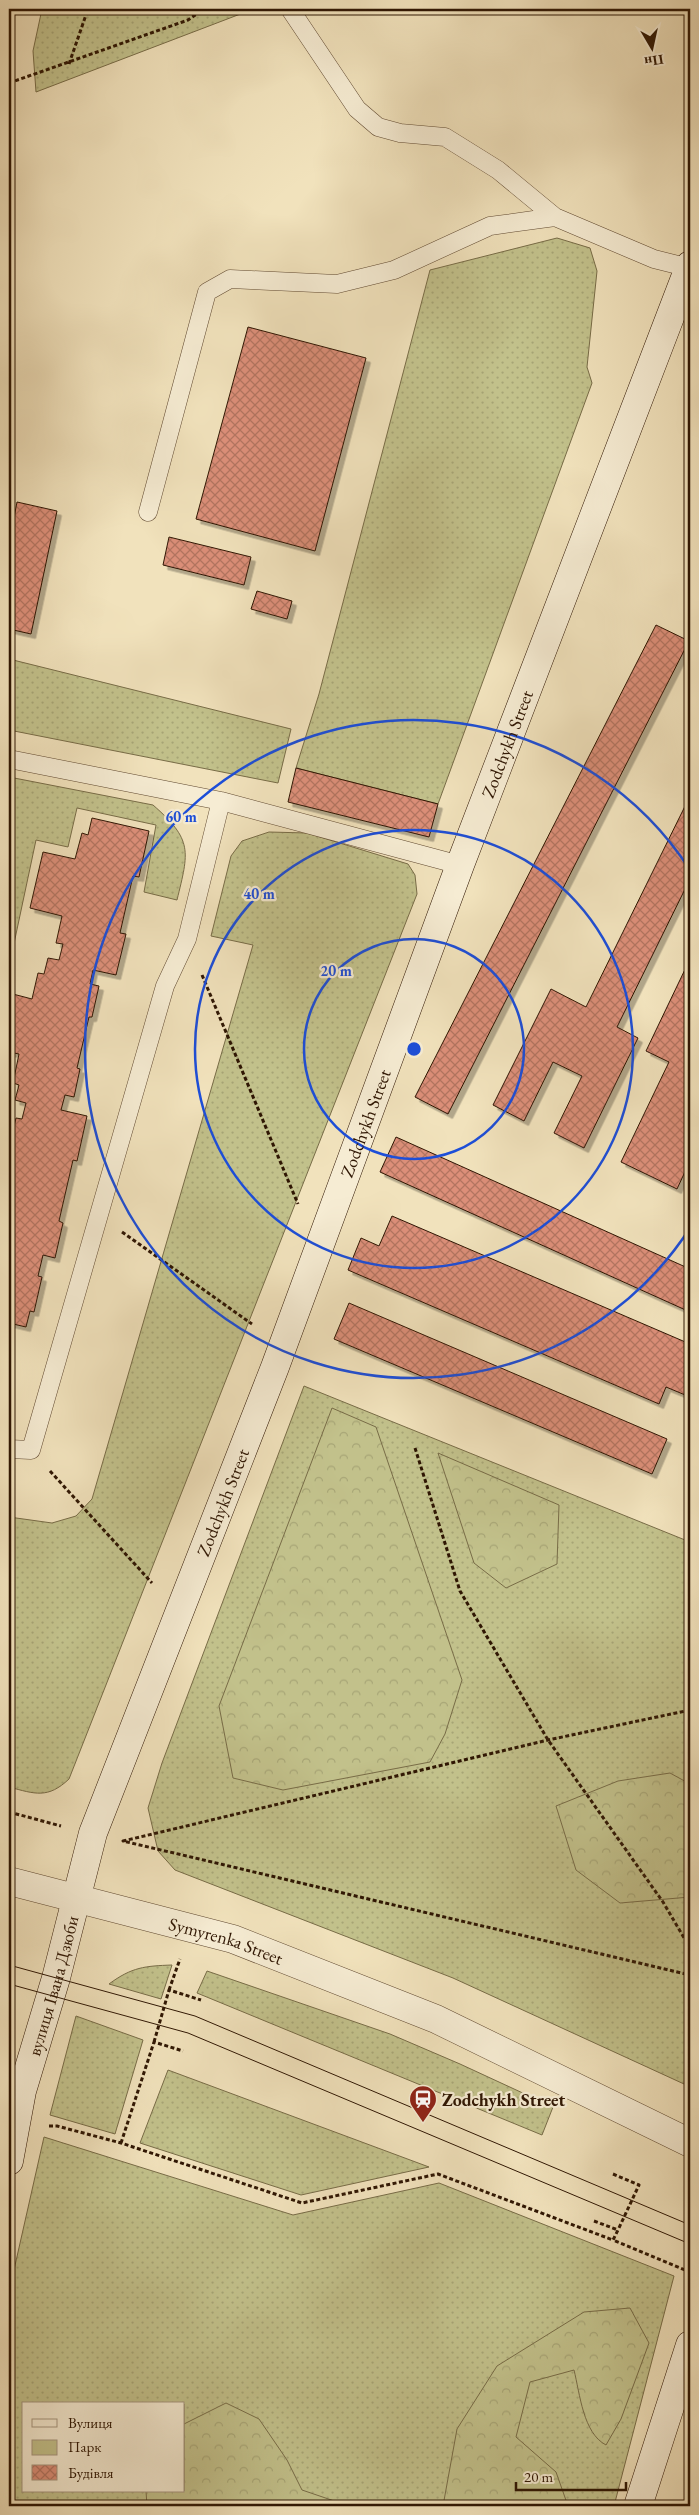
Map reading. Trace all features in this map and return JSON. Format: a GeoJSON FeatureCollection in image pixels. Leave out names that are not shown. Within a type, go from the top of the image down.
{"type":"FeatureCollection","features":[{"type":"Feature","properties":{"kind":"main road","name":"Zodchykh Street"},"geometry":{"type":"LineString","coordinates":[[76,1898],[93,1833],[275,1368],[460,865],[690,267]]}},
{"type":"Feature","properties":{"kind":"main road","name":"Symyrenka Street"},"geometry":{"type":"LineString","coordinates":[[9,1882],[233,1939],[436,2018],[690,2143]]}},
{"type":"Feature","properties":{"kind":"main road","name":"вулиця Івана Дзюби"},"geometry":{"type":"LineString","coordinates":[[9,2161],[15,2128],[15,2087],[56,1978],[76,1898]]}},
{"type":"Feature","properties":{"kind":"main road"},"geometry":{"type":"LineString","coordinates":[[638,2506],[690,2345]]}},
{"type":"Feature","properties":{"kind":"lane"},"geometry":{"type":"LineString","coordinates":[[290,9],[357,109],[378,127],[400,133],[445,137],[498,170],[555,217],[654,258],[690,267]]}},
{"type":"Feature","properties":{"kind":"lane"},"geometry":{"type":"LineString","coordinates":[[148,512],[207,292],[230,279],[336,284],[394,270],[490,226],[555,217]]}},
{"type":"Feature","properties":{"kind":"lane"},"geometry":{"type":"LineString","coordinates":[[9,759],[221,801],[460,865]]}},
{"type":"Feature","properties":{"kind":"lane"},"geometry":{"type":"LineString","coordinates":[[9,1449],[31,1450],[165,986],[187,939],[221,801]]}},
{"type":"Feature","properties":{"kind":"path"},"geometry":{"type":"LineString","coordinates":[[69,64],[88,9]]}},
{"type":"Feature","properties":{"kind":"path"},"geometry":{"type":"LineString","coordinates":[[9,83],[69,64],[188,20],[204,9]]}},
{"type":"Feature","properties":{"kind":"path"},"geometry":{"type":"LineString","coordinates":[[187,939],[299,1205]]}},
{"type":"Feature","properties":{"kind":"path"},"geometry":{"type":"LineString","coordinates":[[99,1216],[252,1324]]}},
{"type":"Feature","properties":{"kind":"path"},"geometry":{"type":"LineString","coordinates":[[415,1448],[460,1591],[548,1740],[663,1902],[690,1948]]}},
{"type":"Feature","properties":{"kind":"path"},"geometry":{"type":"LineString","coordinates":[[31,1450],[152,1583]]}},
{"type":"Feature","properties":{"kind":"path"},"geometry":{"type":"LineString","coordinates":[[690,1710],[548,1740],[123,1842],[690,1975]]}},
{"type":"Feature","properties":{"kind":"path"},"geometry":{"type":"LineString","coordinates":[[9,1812],[93,1833]]}},
{"type":"Feature","properties":{"kind":"path"},"geometry":{"type":"LineString","coordinates":[[121,2142],[169,1990],[201,2000]]}},
{"type":"Feature","properties":{"kind":"path"},"geometry":{"type":"LineString","coordinates":[[154,2042],[182,2051]]}},
{"type":"Feature","properties":{"kind":"path"},"geometry":{"type":"LineString","coordinates":[[15,2128],[57,2126],[121,2142],[302,2203],[438,2174],[613,2240],[690,2272]]}},
{"type":"Feature","properties":{"kind":"path"},"geometry":{"type":"LineString","coordinates":[[613,2174],[639,2184],[613,2240]]}},
{"type":"Feature","properties":{"kind":"path"},"geometry":{"type":"LineString","coordinates":[[594,2221],[618,2230]]}},
{"type":"Feature","properties":{"kind":"green space"},"geometry":{"type":"Polygon","coordinates":[[[42,9],[248,9],[243,13],[36,92],[33,51],[42,9]]]}},
{"type":"Feature","properties":{"kind":"green space"},"geometry":{"type":"Polygon","coordinates":[[[557,238],[590,248],[597,271],[587,367],[592,383],[438,804],[296,768],[319,694],[430,270],[557,238]]]}},
{"type":"Feature","properties":{"kind":"green space"},"geometry":{"type":"Polygon","coordinates":[[[9,659],[291,729],[278,783],[9,730],[9,659]]]}},
{"type":"Feature","properties":{"kind":"green space"},"geometry":{"type":"Polygon","coordinates":[[[9,777],[153,805],[175,828],[184,847],[184,869],[177,900],[144,892],[156,825],[77,808],[68,847],[36,840],[9,967],[9,777]]]}},
{"type":"Feature","properties":{"kind":"green space"},"geometry":{"type":"Polygon","coordinates":[[[269,832],[307,833],[408,864],[415,875],[417,894],[69,1779],[54,1790],[41,1793],[9,1787],[9,1517],[52,1523],[76,1516],[92,1499],[253,945],[211,936],[231,856],[242,841],[269,832]]]}},
{"type":"Feature","properties":{"kind":"green space"},"geometry":{"type":"Polygon","coordinates":[[[304,1386],[690,1542],[690,2084],[684,2084],[453,1978],[175,1870],[158,1851],[148,1808],[162,1763],[304,1386]]]}},
{"type":"Feature","properties":{"kind":"green space"},"geometry":{"type":"Polygon","coordinates":[[[332,1408],[376,1427],[462,1680],[445,1734],[430,1762],[283,1790],[233,1778],[219,1706],[332,1408]]]}},
{"type":"Feature","properties":{"kind":"green space"},"geometry":{"type":"Polygon","coordinates":[[[438,1453],[559,1505],[557,1564],[506,1588],[474,1563],[438,1453]]]}},
{"type":"Feature","properties":{"kind":"green space"},"geometry":{"type":"Polygon","coordinates":[[[670,1773],[690,1784],[690,1897],[620,1903],[576,1870],[556,1806],[618,1781],[670,1773]]]}},
{"type":"Feature","properties":{"kind":"green space"},"geometry":{"type":"Polygon","coordinates":[[[172,1965],[161,1999],[109,1984],[117,1978],[139,1968],[172,1965]]]}},
{"type":"Feature","properties":{"kind":"green space"},"geometry":{"type":"Polygon","coordinates":[[[207,1971],[390,2034],[553,2107],[542,2135],[197,1993],[207,1971]]]}},
{"type":"Feature","properties":{"kind":"green space"},"geometry":{"type":"Polygon","coordinates":[[[76,2016],[143,2040],[115,2134],[50,2115],[76,2016]]]}},
{"type":"Feature","properties":{"kind":"green space"},"geometry":{"type":"Polygon","coordinates":[[[168,2070],[429,2167],[301,2195],[140,2143],[168,2070]]]}},
{"type":"Feature","properties":{"kind":"green space"},"geometry":{"type":"Polygon","coordinates":[[[44,2137],[293,2215],[439,2183],[674,2276],[614,2506],[12,2506],[9,2499],[9,2292],[44,2137]]]}},
{"type":"Feature","properties":{"kind":"green space"},"geometry":{"type":"Polygon","coordinates":[[[630,2308],[649,2343],[621,2419],[606,2445],[592,2432],[587,2422],[574,2370],[530,2382],[516,2437],[556,2472],[568,2506],[443,2506],[457,2429],[497,2366],[584,2312],[630,2308]]]}},
{"type":"Feature","properties":{"kind":"green space"},"geometry":{"type":"Polygon","coordinates":[[[226,2403],[259,2419],[287,2460],[302,2490],[349,2506],[147,2506],[146,2492],[185,2492],[185,2424],[226,2403]]]}},
{"type":"Feature","properties":{"kind":"building"},"geometry":{"type":"Polygon","coordinates":[[[248,327],[366,358],[315,551],[196,519],[248,327]]]}},
{"type":"Feature","properties":{"kind":"building"},"geometry":{"type":"Polygon","coordinates":[[[17,502],[57,511],[31,634],[9,629],[9,544],[17,502]]]}},
{"type":"Feature","properties":{"kind":"building"},"geometry":{"type":"Polygon","coordinates":[[[169,537],[251,557],[244,585],[163,565],[169,537]]]}},
{"type":"Feature","properties":{"kind":"building"},"geometry":{"type":"Polygon","coordinates":[[[257,591],[292,601],[287,619],[251,609],[257,591]]]}},
{"type":"Feature","properties":{"kind":"building"},"geometry":{"type":"Polygon","coordinates":[[[656,625],[689,641],[448,1114],[415,1097],[656,625]]]}},
{"type":"Feature","properties":{"kind":"building"},"geometry":{"type":"Polygon","coordinates":[[[296,768],[438,804],[429,837],[288,802],[296,768]]]}},
{"type":"Feature","properties":{"kind":"building"},"geometry":{"type":"Polygon","coordinates":[[[690,796],[690,879],[617,1027],[638,1038],[584,1148],[554,1133],[582,1076],[553,1062],[524,1121],[493,1105],[551,989],[586,1007],[690,796]]]}},
{"type":"Feature","properties":{"kind":"building"},"geometry":{"type":"Polygon","coordinates":[[[92,818],[149,831],[139,877],[133,876],[120,933],[126,934],[116,975],[93,970],[90,984],[99,986],[92,1017],[89,1017],[77,1068],[80,1069],[74,1097],[65,1095],[61,1110],[87,1116],[77,1161],[73,1160],[59,1221],[63,1223],[55,1258],[43,1255],[38,1276],[42,1277],[34,1312],[30,1311],[26,1327],[9,1323],[9,1139],[11,1139],[16,1118],[22,1119],[26,1103],[15,1100],[19,1085],[13,1083],[19,1054],[9,1052],[9,993],[32,999],[38,973],[44,974],[48,958],[59,960],[63,944],[56,943],[62,916],[30,908],[43,852],[75,859],[82,833],[88,835],[92,818]]]}},
{"type":"Feature","properties":{"kind":"building"},"geometry":{"type":"Polygon","coordinates":[[[690,959],[690,1161],[677,1189],[621,1162],[669,1062],[646,1051],[690,959]]]}},
{"type":"Feature","properties":{"kind":"building"},"geometry":{"type":"Polygon","coordinates":[[[396,1137],[690,1269],[690,1312],[380,1172],[396,1137]]]}},
{"type":"Feature","properties":{"kind":"building"},"geometry":{"type":"Polygon","coordinates":[[[392,1216],[690,1344],[690,1397],[666,1387],[659,1404],[348,1270],[361,1238],[379,1246],[392,1216]]]}},
{"type":"Feature","properties":{"kind":"building"},"geometry":{"type":"Polygon","coordinates":[[[349,1303],[667,1439],[652,1474],[334,1339],[349,1303]]]}},
{"type":"Feature","properties":{"kind":"tram line"},"geometry":{"type":"LineString","coordinates":[[9,1965],[195,2016],[690,2225]]}},
{"type":"Feature","properties":{"kind":"tram line"},"geometry":{"type":"LineString","coordinates":[[9,1984],[188,2033],[690,2244]]}},
{"type":"Feature","properties":{"kind":"place","name":"Zodchykh Street"},"geometry":{"type":"Point","coordinates":[423,2123]}}]}
